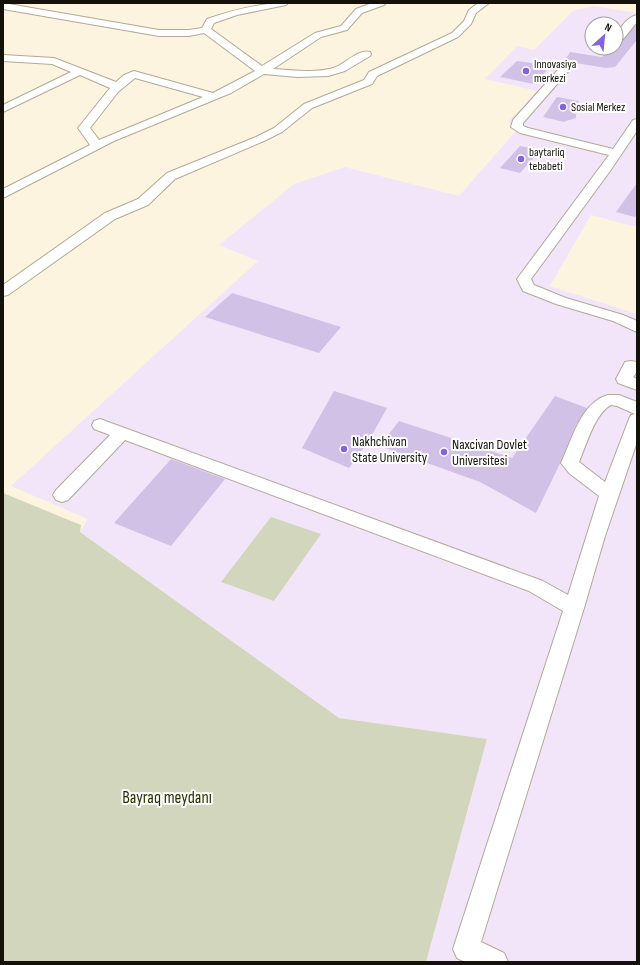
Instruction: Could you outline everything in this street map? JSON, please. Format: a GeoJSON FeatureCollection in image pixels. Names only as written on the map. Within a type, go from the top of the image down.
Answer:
{"type":"FeatureCollection","features":[{"type":"Feature","properties":{"kind":"street"},"geometry":{"type":"LineString","coordinates":[[206,30],[210,22],[233,10],[283,3]]}},
{"type":"Feature","properties":{"kind":"street"},"geometry":{"type":"LineString","coordinates":[[3,194],[141,125],[227,90],[262,72],[318,35],[344,28],[359,12],[381,3]]}},
{"type":"Feature","properties":{"kind":"street"},"geometry":{"type":"LineString","coordinates":[[341,69],[363,73],[455,35],[468,22],[472,12],[484,3]]}},
{"type":"Feature","properties":{"kind":"street"},"geometry":{"type":"LineString","coordinates":[[3,6],[18,6],[159,33],[189,34],[206,30]]}},
{"type":"Feature","properties":{"kind":"street"},"geometry":{"type":"LineString","coordinates":[[624,31],[634,19],[637,18]]}},
{"type":"Feature","properties":{"kind":"street"},"geometry":{"type":"LineString","coordinates":[[206,30],[262,72],[297,74],[328,73],[341,69],[366,54]]}},
{"type":"Feature","properties":{"kind":"street"},"geometry":{"type":"LineString","coordinates":[[3,58],[54,61],[118,87]]}},
{"type":"Feature","properties":{"kind":"street"},"geometry":{"type":"LineString","coordinates":[[3,69],[28,59]]}},
{"type":"Feature","properties":{"kind":"street"},"geometry":{"type":"LineString","coordinates":[[568,65],[517,122],[517,127],[524,131],[616,153]]}},
{"type":"Feature","properties":{"kind":"street"},"geometry":{"type":"LineString","coordinates":[[3,109],[80,71]]}},
{"type":"Feature","properties":{"kind":"street"},"geometry":{"type":"LineString","coordinates":[[3,292],[110,216],[143,202],[171,176],[260,139],[278,130],[308,106],[368,82],[363,73]]}},
{"type":"Feature","properties":{"kind":"street"},"geometry":{"type":"LineString","coordinates":[[97,146],[84,128],[130,75],[134,74],[211,96]]}},
{"type":"Feature","properties":{"kind":"street"},"geometry":{"type":"LineString","coordinates":[[637,122],[524,279],[528,288],[542,294],[618,318],[637,327]]}},
{"type":"Feature","properties":{"kind":"street"},"geometry":{"type":"LineString","coordinates":[[637,367],[631,366],[624,380],[637,385]]}},
{"type":"Feature","properties":{"kind":"street"},"geometry":{"type":"LineString","coordinates":[[609,494],[575,469],[570,463],[594,412],[600,403],[607,400],[617,400],[626,402],[637,409]]}},
{"type":"Feature","properties":{"kind":"street"},"geometry":{"type":"LineString","coordinates":[[495,962],[466,949],[574,608],[587,560],[609,494],[637,419]]}},
{"type":"Feature","properties":{"kind":"street"},"geometry":{"type":"LineString","coordinates":[[100,425],[536,586],[574,608]]}},
{"type":"Feature","properties":{"kind":"street"},"geometry":{"type":"LineString","coordinates":[[62,495],[122,433]]}},
{"type":"Feature","properties":{"kind":"shaded area","name":"Nakhchivan State University"},"geometry":{"type":"Polygon","coordinates":[[[594,6],[637,12],[637,227],[591,215],[550,286],[637,314],[637,962],[426,962],[487,739],[339,718],[80,532],[88,519],[11,486],[258,261],[219,245],[294,184],[345,167],[459,196],[515,132],[509,121],[537,91],[485,79],[517,46],[534,50],[573,11],[594,6]]]}},
{"type":"Feature","properties":{"kind":"green space","name":"Bayraq meydanı"},"geometry":{"type":"Polygon","coordinates":[[[3,493],[81,525],[80,532],[339,718],[487,739],[426,962],[3,962],[3,493]]]}},
{"type":"Feature","properties":{"kind":"green space"},"geometry":{"type":"Polygon","coordinates":[[[271,517],[321,534],[274,601],[221,582],[271,517]]]}},
{"type":"Feature","properties":{"kind":"building"},"geometry":{"type":"Polygon","coordinates":[[[634,19],[637,20],[637,40],[624,56],[624,31],[634,19]]]}},
{"type":"Feature","properties":{"kind":"building"},"geometry":{"type":"Polygon","coordinates":[[[570,52],[584,54],[584,56],[624,56],[615,67],[606,68],[564,61],[570,52]]]}},
{"type":"Feature","properties":{"kind":"building","name":"Innovasiya merkezi"},"geometry":{"type":"Polygon","coordinates":[[[517,61],[539,64],[542,61],[554,63],[534,84],[500,77],[517,61]]]}},
{"type":"Feature","properties":{"kind":"building","name":"Sosial Merkez"},"geometry":{"type":"Polygon","coordinates":[[[557,97],[579,101],[572,113],[576,114],[576,118],[564,122],[543,117],[557,97]]]}},
{"type":"Feature","properties":{"kind":"building","name":"baytarliq tebabeti"},"geometry":{"type":"Polygon","coordinates":[[[520,146],[541,150],[520,173],[500,168],[520,146]]]}},
{"type":"Feature","properties":{"kind":"building"},"geometry":{"type":"Polygon","coordinates":[[[637,183],[637,213],[635,217],[616,212],[637,183]]]}},
{"type":"Feature","properties":{"kind":"building"},"geometry":{"type":"Polygon","coordinates":[[[232,293],[341,327],[319,353],[205,317],[232,293]]]}},
{"type":"Feature","properties":{"kind":"building"},"geometry":{"type":"Polygon","coordinates":[[[334,391],[387,408],[368,442],[349,468],[302,448],[334,391]]]}},
{"type":"Feature","properties":{"kind":"building","name":"Naxcivan Dovlet Universitesi"},"geometry":{"type":"Polygon","coordinates":[[[555,396],[587,408],[536,513],[480,482],[380,446],[399,421],[512,458],[555,396]]]}},
{"type":"Feature","properties":{"kind":"building"},"geometry":{"type":"Polygon","coordinates":[[[171,459],[225,479],[171,546],[114,523],[171,459]]]}},
{"type":"Feature","properties":{"kind":"place","name":"Innovasiya merkezi"},"geometry":{"type":"Point","coordinates":[526,71]}},
{"type":"Feature","properties":{"kind":"place","name":"Sosial Merkez"},"geometry":{"type":"Point","coordinates":[563,107]}},
{"type":"Feature","properties":{"kind":"place","name":"baytarliq tebabeti"},"geometry":{"type":"Point","coordinates":[521,159]}},
{"type":"Feature","properties":{"kind":"place","name":"Nakhchivan State University"},"geometry":{"type":"Point","coordinates":[344,449]}},
{"type":"Feature","properties":{"kind":"place","name":"Naxcivan Dovlet Universitesi"},"geometry":{"type":"Point","coordinates":[444,452]}}]}
